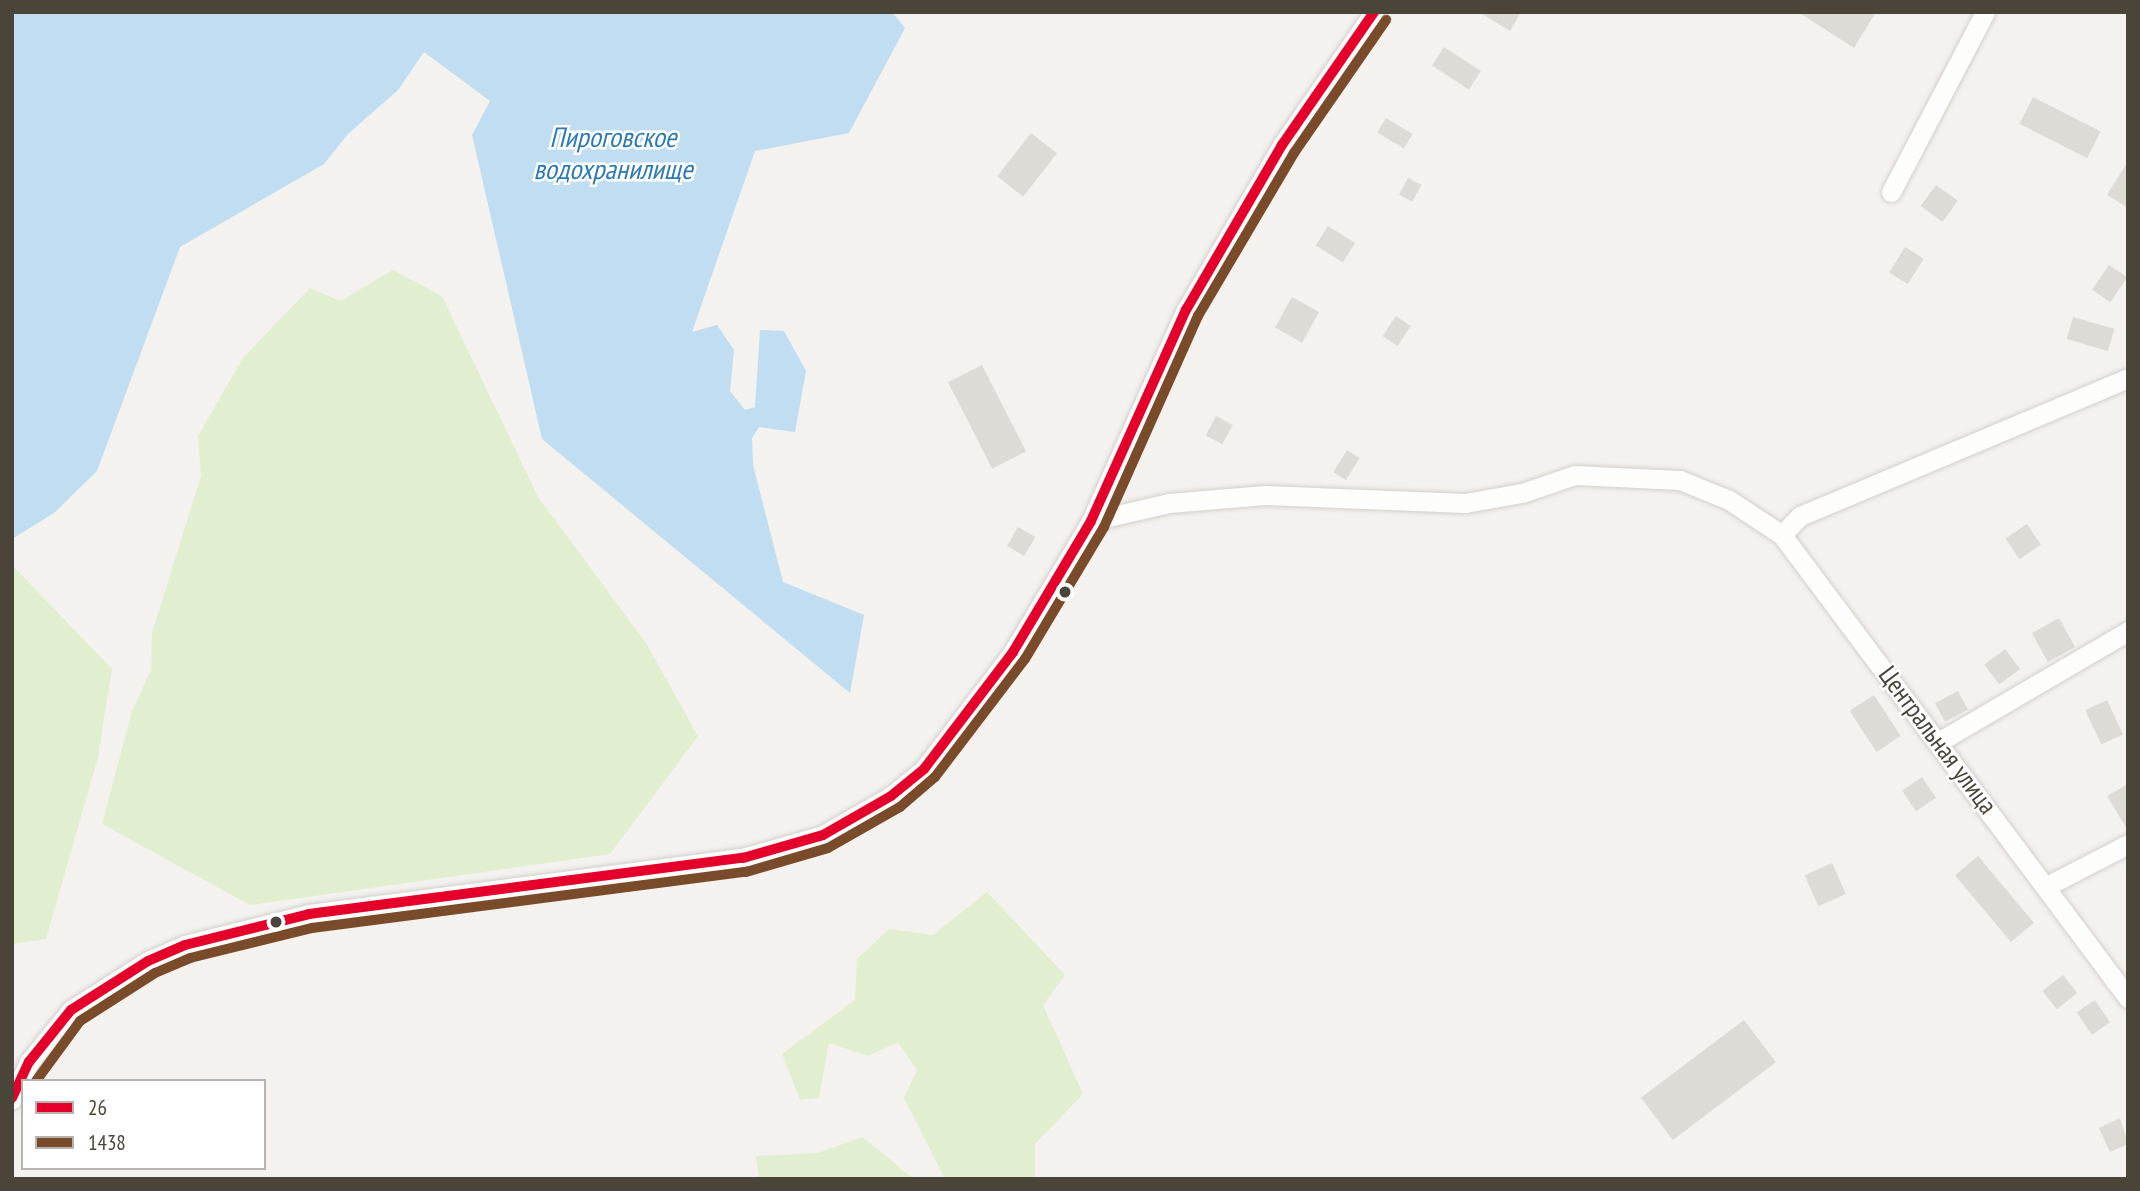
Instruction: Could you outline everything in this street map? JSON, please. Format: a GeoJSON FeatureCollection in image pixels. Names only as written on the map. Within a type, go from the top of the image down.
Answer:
{"type":"FeatureCollection","features":[{"type":"Feature","properties":{"kind":"street"},"geometry":{"type":"LineString","coordinates":[[12,1098],[29,1062],[71,1010],[148,961],[186,945],[309,914],[743,858],[822,835],[857,817],[924,769],[954,734],[1013,652],[1091,521],[1186,310],[1282,145],[1374,12]]}},
{"type":"Feature","properties":{"kind":"street"},"geometry":{"type":"LineString","coordinates":[[1891,192],[1985,12]]}},
{"type":"Feature","properties":{"kind":"street"},"geometry":{"type":"LineString","coordinates":[[1782,535],[1800,516],[2128,378]]}},
{"type":"Feature","properties":{"kind":"street","name":"Центральная улица"},"geometry":{"type":"LineString","coordinates":[[1091,521],[1169,503],[1265,495],[1465,502],[1522,493],[1575,475],[1680,480],[1729,500],[1782,535],[1940,741],[2128,998]]}},
{"type":"Feature","properties":{"kind":"street"},"geometry":{"type":"LineString","coordinates":[[1940,741],[2128,631]]}},
{"type":"Feature","properties":{"kind":"street"},"geometry":{"type":"LineString","coordinates":[[2045,887],[2128,844]]}},
{"type":"Feature","properties":{"kind":"green space"},"geometry":{"type":"Polygon","coordinates":[[[393,270],[442,296],[538,497],[646,643],[698,736],[610,854],[250,905],[102,824],[132,711],[151,670],[152,633],[201,476],[198,436],[243,358],[310,288],[340,301],[393,270]]]}},
{"type":"Feature","properties":{"kind":"green space"},"geometry":{"type":"Polygon","coordinates":[[[12,565],[112,669],[98,757],[46,939],[12,944],[12,565]]]}},
{"type":"Feature","properties":{"kind":"green space"},"geometry":{"type":"Polygon","coordinates":[[[987,892],[1065,975],[1043,1005],[1083,1094],[1035,1144],[1035,1179],[945,1179],[904,1098],[917,1070],[898,1042],[868,1056],[829,1043],[819,1098],[800,1100],[782,1054],[855,1000],[857,959],[889,929],[933,935],[987,892]]]}},
{"type":"Feature","properties":{"kind":"green space"},"geometry":{"type":"Polygon","coordinates":[[[862,1137],[914,1179],[759,1179],[756,1156],[818,1153],[862,1137]]]}},
{"type":"Feature","properties":{"kind":"water","name":"Пироговское водохранилище"},"geometry":{"type":"Polygon","coordinates":[[[12,12],[892,12],[905,28],[849,133],[755,151],[692,332],[717,325],[734,350],[730,391],[745,410],[755,407],[760,330],[784,331],[806,371],[795,432],[759,427],[752,438],[753,465],[783,582],[864,615],[850,693],[542,439],[472,135],[490,101],[424,52],[398,90],[348,134],[324,164],[180,247],[97,471],[54,513],[12,539],[12,12]]]}},
{"type":"Feature","properties":{"kind":"building"},"geometry":{"type":"Polygon","coordinates":[[[1479,12],[1521,12],[1510,31],[1479,12]]]}},
{"type":"Feature","properties":{"kind":"building"},"geometry":{"type":"Polygon","coordinates":[[[1798,12],[1876,12],[1854,48],[1798,12]]]}},
{"type":"Feature","properties":{"kind":"building"},"geometry":{"type":"Polygon","coordinates":[[[1444,47],[1481,71],[1469,89],[1432,65],[1444,47]]]}},
{"type":"Feature","properties":{"kind":"building"},"geometry":{"type":"Polygon","coordinates":[[[2033,97],[2101,132],[2087,158],[2019,124],[2033,97]]]}},
{"type":"Feature","properties":{"kind":"building"},"geometry":{"type":"Polygon","coordinates":[[[1386,118],[1413,134],[1404,149],[1377,133],[1386,118]]]}},
{"type":"Feature","properties":{"kind":"building"},"geometry":{"type":"Polygon","coordinates":[[[1031,133],[1057,153],[1023,197],[997,176],[1031,133]]]}},
{"type":"Feature","properties":{"kind":"building"},"geometry":{"type":"Polygon","coordinates":[[[2128,161],[2128,208],[2107,195],[2128,161]]]}},
{"type":"Feature","properties":{"kind":"building"},"geometry":{"type":"Polygon","coordinates":[[[1408,178],[1421,185],[1412,202],[1399,195],[1408,178]]]}},
{"type":"Feature","properties":{"kind":"building"},"geometry":{"type":"Polygon","coordinates":[[[1936,185],[1958,201],[1943,222],[1921,206],[1936,185]]]}},
{"type":"Feature","properties":{"kind":"building"},"geometry":{"type":"Polygon","coordinates":[[[1328,226],[1355,243],[1343,262],[1316,246],[1328,226]]]}},
{"type":"Feature","properties":{"kind":"building"},"geometry":{"type":"Polygon","coordinates":[[[1905,247],[1924,259],[1908,284],[1889,272],[1905,247]]]}},
{"type":"Feature","properties":{"kind":"building"},"geometry":{"type":"Polygon","coordinates":[[[2109,265],[2127,277],[2110,302],[2092,290],[2109,265]]]}},
{"type":"Feature","properties":{"kind":"building"},"geometry":{"type":"Polygon","coordinates":[[[1292,297],[1319,312],[1302,343],[1275,328],[1292,297]]]}},
{"type":"Feature","properties":{"kind":"building"},"geometry":{"type":"Polygon","coordinates":[[[1396,316],[1411,326],[1398,346],[1383,336],[1396,316]]]}},
{"type":"Feature","properties":{"kind":"building"},"geometry":{"type":"Polygon","coordinates":[[[2073,317],[2114,329],[2108,351],[2067,339],[2073,317]]]}},
{"type":"Feature","properties":{"kind":"building"},"geometry":{"type":"Polygon","coordinates":[[[982,365],[1026,451],[992,469],[948,382],[982,365]]]}},
{"type":"Feature","properties":{"kind":"building"},"geometry":{"type":"Polygon","coordinates":[[[1216,416],[1233,425],[1222,444],[1206,435],[1216,416]]]}},
{"type":"Feature","properties":{"kind":"building"},"geometry":{"type":"Polygon","coordinates":[[[1347,450],[1360,458],[1346,480],[1333,472],[1347,450]]]}},
{"type":"Feature","properties":{"kind":"building"},"geometry":{"type":"Polygon","coordinates":[[[2027,524],[2041,545],[2019,559],[2005,539],[2027,524]]]}},
{"type":"Feature","properties":{"kind":"building"},"geometry":{"type":"Polygon","coordinates":[[[1018,527],[1035,537],[1024,556],[1007,546],[1018,527]]]}},
{"type":"Feature","properties":{"kind":"building"},"geometry":{"type":"Polygon","coordinates":[[[2059,618],[2075,647],[2048,662],[2032,633],[2059,618]]]}},
{"type":"Feature","properties":{"kind":"building"},"geometry":{"type":"Polygon","coordinates":[[[2005,649],[2020,669],[1999,685],[1984,665],[2005,649]]]}},
{"type":"Feature","properties":{"kind":"building"},"geometry":{"type":"Polygon","coordinates":[[[1958,691],[1968,710],[1945,722],[1935,703],[1958,691]]]}},
{"type":"Feature","properties":{"kind":"building"},"geometry":{"type":"Polygon","coordinates":[[[1874,695],[1901,736],[1876,752],[1850,711],[1874,695]]]}},
{"type":"Feature","properties":{"kind":"building"},"geometry":{"type":"Polygon","coordinates":[[[2107,700],[2123,734],[2101,745],[2085,710],[2107,700]]]}},
{"type":"Feature","properties":{"kind":"building"},"geometry":{"type":"Polygon","coordinates":[[[1922,777],[1936,798],[1916,811],[1902,790],[1922,777]]]}},
{"type":"Feature","properties":{"kind":"building"},"geometry":{"type":"Polygon","coordinates":[[[2128,784],[2128,831],[2107,796],[2128,784]]]}},
{"type":"Feature","properties":{"kind":"building"},"geometry":{"type":"Polygon","coordinates":[[[1978,856],[2034,923],[2011,942],[1955,875],[1978,856]]]}},
{"type":"Feature","properties":{"kind":"building"},"geometry":{"type":"Polygon","coordinates":[[[1832,863],[1846,894],[1818,906],[1805,875],[1832,863]]]}},
{"type":"Feature","properties":{"kind":"building"},"geometry":{"type":"Polygon","coordinates":[[[2063,975],[2077,993],[2057,1009],[2043,991],[2063,975]]]}},
{"type":"Feature","properties":{"kind":"building"},"geometry":{"type":"Polygon","coordinates":[[[2095,1000],[2110,1022],[2092,1035],[2077,1012],[2095,1000]]]}},
{"type":"Feature","properties":{"kind":"building"},"geometry":{"type":"Polygon","coordinates":[[[1744,1020],[1776,1062],[1673,1140],[1641,1098],[1744,1020]]]}},
{"type":"Feature","properties":{"kind":"building"},"geometry":{"type":"Polygon","coordinates":[[[2120,1118],[2128,1144],[2110,1152],[2099,1128],[2120,1118]]]}},
{"type":"Feature","properties":{"kind":"transit line","name":"26"},"geometry":{"type":"LineString","coordinates":[[12,1098],[29,1062],[71,1010],[148,961],[185,945],[309,914],[743,858],[823,835],[891,796],[924,769],[1013,652],[1091,521],[1186,310],[1282,145],[1374,12]]}},
{"type":"Feature","properties":{"kind":"transit line","name":"1438"},"geometry":{"type":"LineString","coordinates":[[37,1079],[80,1021],[155,973],[190,958],[312,928],[746,872],[828,848],[900,807],[935,777],[1025,659],[1104,527],[1198,316],[1294,153],[1386,20]]}}]}
